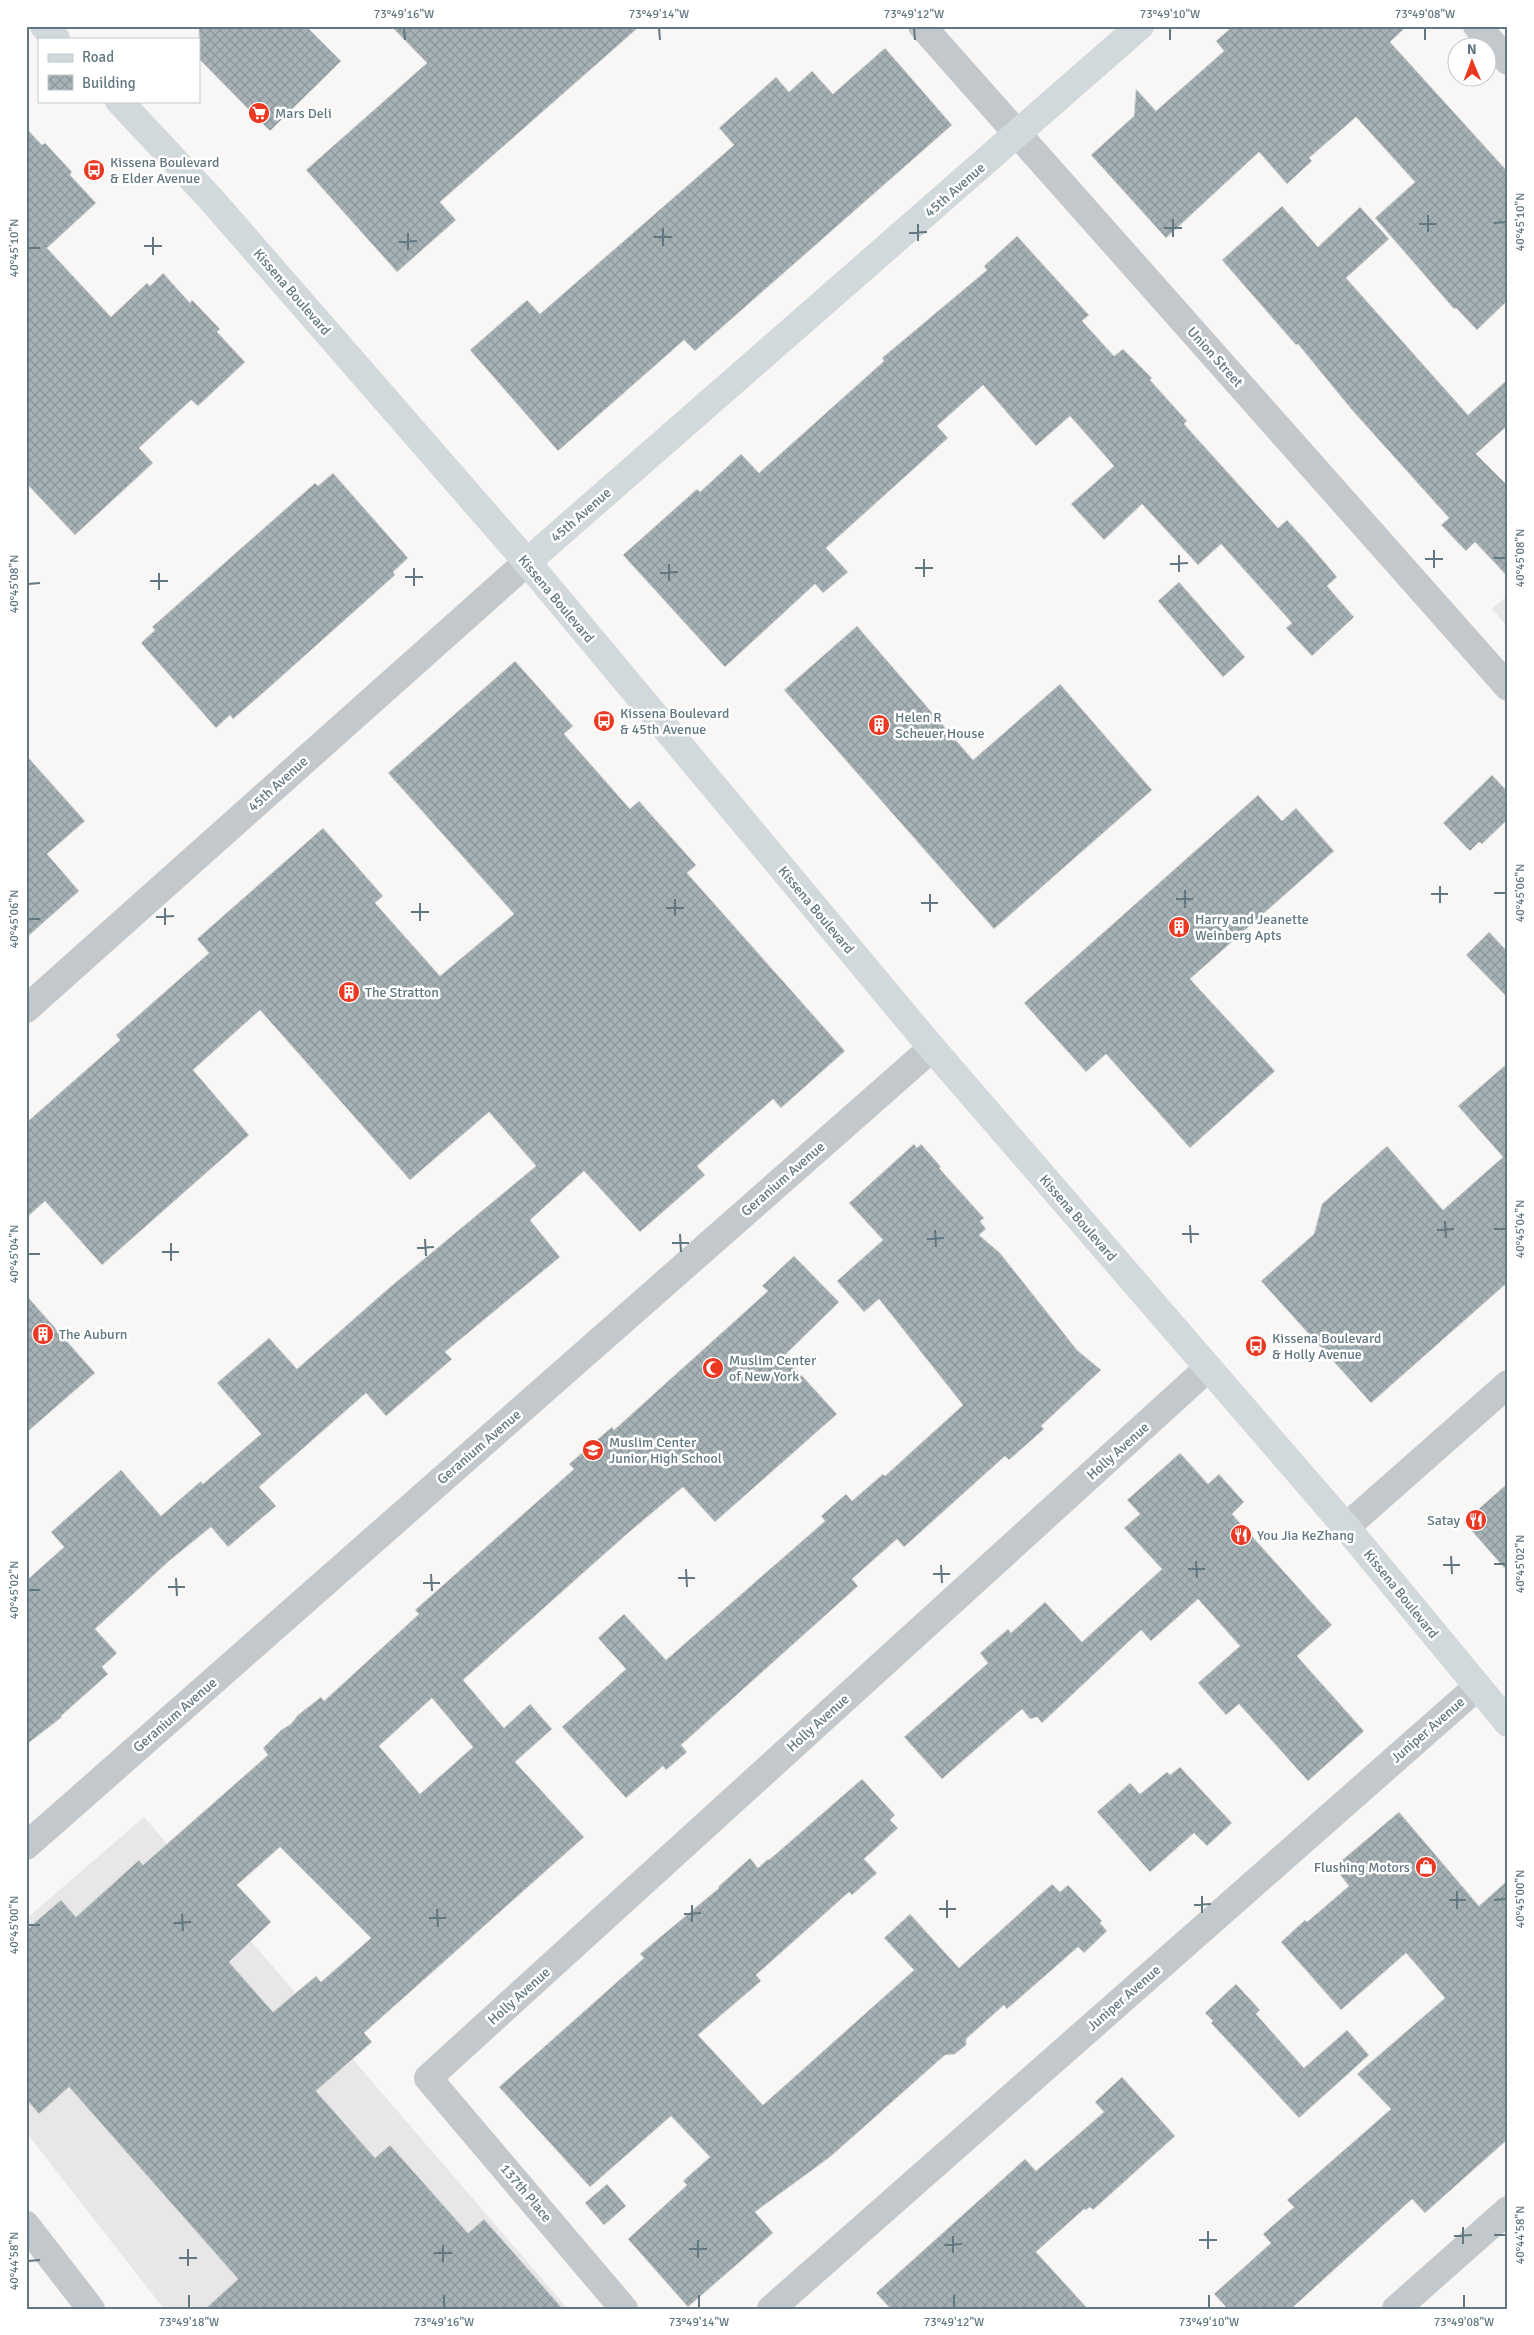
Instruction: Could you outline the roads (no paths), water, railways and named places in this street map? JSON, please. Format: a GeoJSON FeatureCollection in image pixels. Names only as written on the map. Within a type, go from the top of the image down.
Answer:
{"type":"FeatureCollection","features":[{"type":"Feature","properties":{"kind":"main road"},"geometry":{"type":"LineString","coordinates":[[44,26],[55,38]]}},
{"type":"Feature","properties":{"kind":"main road","name":"45th Avenue"},"geometry":{"type":"LineString","coordinates":[[527,562],[1018,135],[1140,26]]}},
{"type":"Feature","properties":{"kind":"main road","name":"Kissena Boulevard"},"geometry":{"type":"LineString","coordinates":[[120,102],[210,198],[527,562],[932,1048],[1346,1527],[1508,1723]]}},
{"type":"Feature","properties":{"kind":"street","name":"Union Street"},"geometry":{"type":"LineString","coordinates":[[922,26],[1508,688]]}},
{"type":"Feature","properties":{"kind":"street"},"geometry":{"type":"LineString","coordinates":[[1477,26],[1508,61]]}},
{"type":"Feature","properties":{"kind":"street","name":"45th Avenue"},"geometry":{"type":"LineString","coordinates":[[26,1009],[527,562]]}},
{"type":"Feature","properties":{"kind":"street","name":"Geranium Avenue"},"geometry":{"type":"LineString","coordinates":[[26,1846],[932,1048]]}},
{"type":"Feature","properties":{"kind":"street","name":"Holly Avenue"},"geometry":{"type":"LineString","coordinates":[[428,2078],[1208,1368]]}},
{"type":"Feature","properties":{"kind":"street"},"geometry":{"type":"LineString","coordinates":[[1346,1527],[1508,1384]]}},
{"type":"Feature","properties":{"kind":"street","name":"Juniper Avenue"},"geometry":{"type":"LineString","coordinates":[[771,2309],[1477,1687]]}},
{"type":"Feature","properties":{"kind":"street","name":"137th Place"},"geometry":{"type":"LineString","coordinates":[[428,2078],[624,2309]]}},
{"type":"Feature","properties":{"kind":"street"},"geometry":{"type":"LineString","coordinates":[[1396,2309],[1508,2210]]}},
{"type":"Feature","properties":{"kind":"street"},"geometry":{"type":"LineString","coordinates":[[26,2225],[91,2309]]}},
{"type":"Feature","properties":{"kind":"place","name":"Mars Deli"},"geometry":{"type":"Point","coordinates":[259,113]}},
{"type":"Feature","properties":{"kind":"place","name":"Kissena Boulevard & Elder Avenue"},"geometry":{"type":"Point","coordinates":[94,170]}},
{"type":"Feature","properties":{"kind":"place","name":"Kissena Boulevard & 45th Avenue"},"geometry":{"type":"Point","coordinates":[604,721]}},
{"type":"Feature","properties":{"kind":"place","name":"Helen R Scheuer House"},"geometry":{"type":"Point","coordinates":[879,725]}},
{"type":"Feature","properties":{"kind":"place","name":"Harry and Jeanette Weinberg Apts"},"geometry":{"type":"Point","coordinates":[1179,927]}},
{"type":"Feature","properties":{"kind":"place","name":"The Stratton"},"geometry":{"type":"Point","coordinates":[349,992]}},
{"type":"Feature","properties":{"kind":"place","name":"The Auburn"},"geometry":{"type":"Point","coordinates":[43,1334]}},
{"type":"Feature","properties":{"kind":"place","name":"Kissena Boulevard & Holly Avenue"},"geometry":{"type":"Point","coordinates":[1256,1346]}},
{"type":"Feature","properties":{"kind":"place","name":"Muslim Center of New York"},"geometry":{"type":"Point","coordinates":[713,1368]}},
{"type":"Feature","properties":{"kind":"place","name":"Muslim Center Junior High School"},"geometry":{"type":"Point","coordinates":[593,1450]}},
{"type":"Feature","properties":{"kind":"place","name":"Satay"},"geometry":{"type":"Point","coordinates":[1476,1520]}},
{"type":"Feature","properties":{"kind":"place","name":"You Jia KeZhang"},"geometry":{"type":"Point","coordinates":[1241,1535]}},
{"type":"Feature","properties":{"kind":"place","name":"Flushing Motors"},"geometry":{"type":"Point","coordinates":[1426,1867]}}]}
